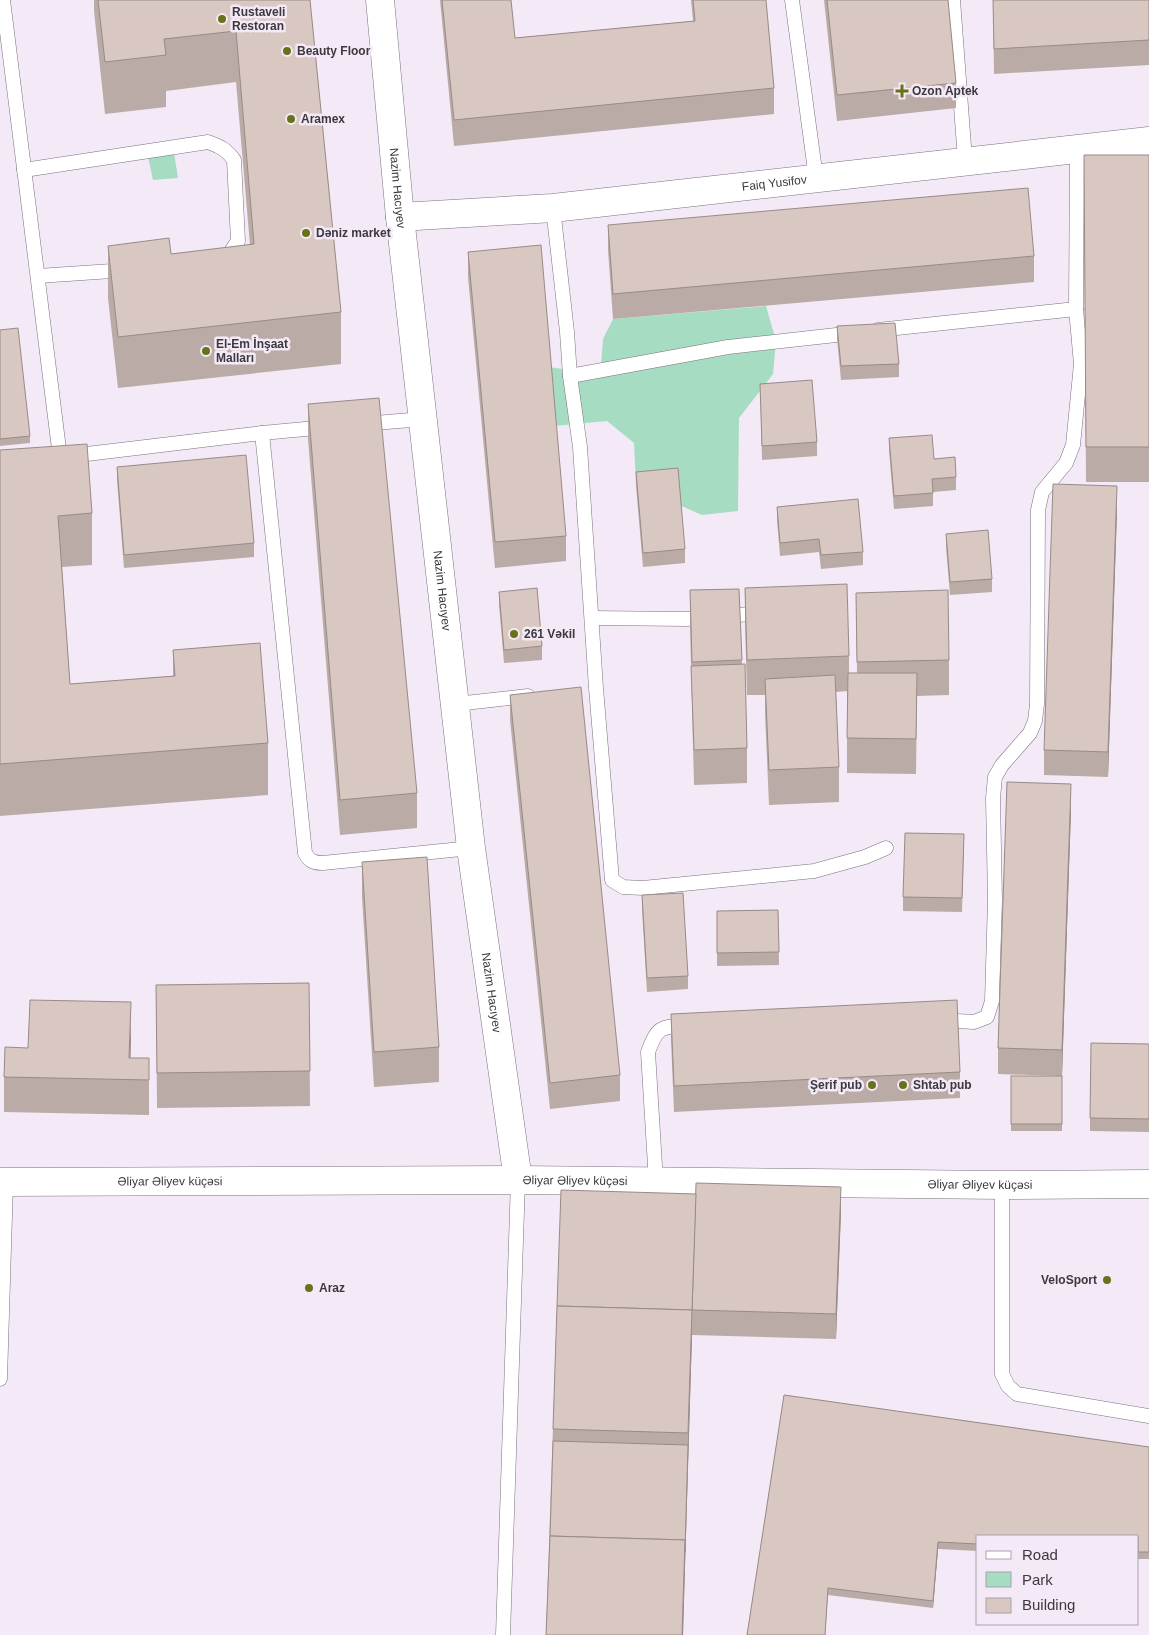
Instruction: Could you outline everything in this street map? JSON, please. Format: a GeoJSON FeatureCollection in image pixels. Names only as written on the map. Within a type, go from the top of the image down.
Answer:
{"type":"FeatureCollection","features":[{"type":"Feature","properties":{"kind":"street","name":"Nazim Hacıyev"},"geometry":{"type":"LineString","coordinates":[[380,0],[400,217],[471,848],[518,1180]]}},
{"type":"Feature","properties":{"kind":"street","name":"Faiq Yusifov"},"geometry":{"type":"LineString","coordinates":[[400,217],[552,208],[965,160],[1149,141]]}},
{"type":"Feature","properties":{"kind":"street","name":"Əliyar Əliyev küçəsi"},"geometry":{"type":"LineString","coordinates":[[3,1182],[518,1180],[1002,1185],[1149,1184]]}},
{"type":"Feature","properties":{"kind":"lane"},"geometry":{"type":"LineString","coordinates":[[3,0],[60,457]]}},
{"type":"Feature","properties":{"kind":"lane"},"geometry":{"type":"LineString","coordinates":[[792,0],[816,178]]}},
{"type":"Feature","properties":{"kind":"lane"},"geometry":{"type":"LineString","coordinates":[[953,0],[965,160]]}},
{"type":"Feature","properties":{"kind":"lane"},"geometry":{"type":"LineString","coordinates":[[24,170],[208,142],[226,150],[234,160],[238,241],[225,260],[205,264]]}},
{"type":"Feature","properties":{"kind":"lane"},"geometry":{"type":"LineString","coordinates":[[926,1019],[974,1022],[987,1017],[992,1001],[995,900],[994,798],[996,777],[1002,765],[1030,733],[1035,721],[1037,704],[1038,510],[1042,492],[1066,463],[1073,444],[1081,364],[1076,309],[1077,149]]}},
{"type":"Feature","properties":{"kind":"lane"},"geometry":{"type":"LineString","coordinates":[[552,208],[567,332],[570,376],[580,448],[592,618],[591,689],[612,880],[624,887],[643,888],[814,870],[865,857],[886,848]]}},
{"type":"Feature","properties":{"kind":"lane"},"geometry":{"type":"LineString","coordinates":[[38,276],[136,269]]}},
{"type":"Feature","properties":{"kind":"lane"},"geometry":{"type":"LineString","coordinates":[[570,376],[728,347],[1076,309]]}},
{"type":"Feature","properties":{"kind":"lane"},"geometry":{"type":"LineString","coordinates":[[43,459],[262,433],[423,419]]}},
{"type":"Feature","properties":{"kind":"lane"},"geometry":{"type":"LineString","coordinates":[[262,433],[292,734],[308,859],[314,863],[322,863],[471,848]]}},
{"type":"Feature","properties":{"kind":"lane"},"geometry":{"type":"LineString","coordinates":[[592,618],[687,619],[781,612]]}},
{"type":"Feature","properties":{"kind":"lane"},"geometry":{"type":"LineString","coordinates":[[456,704],[540,694]]}},
{"type":"Feature","properties":{"kind":"lane"},"geometry":{"type":"LineString","coordinates":[[656,1182],[648,1052],[654,1036],[663,1027],[703,1024]]}},
{"type":"Feature","properties":{"kind":"lane"},"geometry":{"type":"LineString","coordinates":[[503,1635],[518,1180]]}},
{"type":"Feature","properties":{"kind":"lane"},"geometry":{"type":"LineString","coordinates":[[0,1379],[3,1182]]}},
{"type":"Feature","properties":{"kind":"lane"},"geometry":{"type":"LineString","coordinates":[[1002,1185],[1002,1374],[1008,1386],[1017,1394],[1149,1416]]}},
{"type":"Feature","properties":{"kind":"green space"},"geometry":{"type":"Polygon","coordinates":[[[174,153],[178,178],[153,180],[148,157],[174,153]]]}},
{"type":"Feature","properties":{"kind":"green space"},"geometry":{"type":"Polygon","coordinates":[[[766,306],[776,341],[773,374],[739,418],[738,511],[702,515],[636,486],[634,443],[607,421],[554,426],[549,367],[576,371],[580,380],[593,380],[601,366],[603,339],[613,319],[766,306]]]}},
{"type":"Feature","properties":{"kind":"building"},"geometry":{"type":"Polygon","coordinates":[[[98,0],[310,0],[341,312],[118,337],[108,246],[169,238],[171,254],[254,244],[236,31],[164,39],[166,55],[105,62],[98,0]]]}},
{"type":"Feature","properties":{"kind":"building"},"geometry":{"type":"Polygon","coordinates":[[[442,0],[511,0],[515,38],[695,21],[693,0],[766,0],[774,88],[454,120],[442,0]]]}},
{"type":"Feature","properties":{"kind":"building"},"geometry":{"type":"Polygon","coordinates":[[[827,0],[948,0],[956,83],[837,95],[827,0]]]}},
{"type":"Feature","properties":{"kind":"building"},"geometry":{"type":"Polygon","coordinates":[[[993,0],[1149,0],[1149,40],[994,49],[993,0]]]}},
{"type":"Feature","properties":{"kind":"building"},"geometry":{"type":"Polygon","coordinates":[[[1084,155],[1149,155],[1149,447],[1086,447],[1084,155]]]}},
{"type":"Feature","properties":{"kind":"building"},"geometry":{"type":"Polygon","coordinates":[[[1028,188],[1034,256],[613,294],[608,225],[1028,188]]]}},
{"type":"Feature","properties":{"kind":"building"},"geometry":{"type":"Polygon","coordinates":[[[541,245],[566,536],[495,542],[468,252],[541,245]]]}},
{"type":"Feature","properties":{"kind":"building"},"geometry":{"type":"Polygon","coordinates":[[[895,323],[899,364],[841,366],[837,326],[895,323]]]}},
{"type":"Feature","properties":{"kind":"building"},"geometry":{"type":"Polygon","coordinates":[[[18,328],[30,436],[0,439],[0,330],[18,328]]]}},
{"type":"Feature","properties":{"kind":"building"},"geometry":{"type":"Polygon","coordinates":[[[812,380],[817,442],[762,446],[760,384],[812,380]]]}},
{"type":"Feature","properties":{"kind":"building"},"geometry":{"type":"Polygon","coordinates":[[[379,398],[417,793],[340,800],[308,404],[379,398]]]}},
{"type":"Feature","properties":{"kind":"building"},"geometry":{"type":"Polygon","coordinates":[[[932,435],[934,459],[955,457],[956,477],[932,479],[933,493],[894,496],[889,438],[932,435]]]}},
{"type":"Feature","properties":{"kind":"building"},"geometry":{"type":"Polygon","coordinates":[[[87,444],[92,513],[58,516],[70,684],[175,676],[173,650],[260,643],[268,743],[0,764],[0,450],[87,444]]]}},
{"type":"Feature","properties":{"kind":"building"},"geometry":{"type":"Polygon","coordinates":[[[246,455],[254,543],[124,555],[117,467],[246,455]]]}},
{"type":"Feature","properties":{"kind":"building"},"geometry":{"type":"Polygon","coordinates":[[[678,468],[685,549],[643,553],[636,472],[678,468]]]}},
{"type":"Feature","properties":{"kind":"building"},"geometry":{"type":"Polygon","coordinates":[[[1053,484],[1117,486],[1108,752],[1044,750],[1053,484]]]}},
{"type":"Feature","properties":{"kind":"building"},"geometry":{"type":"Polygon","coordinates":[[[858,499],[863,552],[821,555],[819,539],[780,543],[777,507],[858,499]]]}},
{"type":"Feature","properties":{"kind":"building"},"geometry":{"type":"Polygon","coordinates":[[[988,530],[992,579],[950,582],[946,534],[988,530]]]}},
{"type":"Feature","properties":{"kind":"building"},"geometry":{"type":"Polygon","coordinates":[[[847,584],[849,656],[747,660],[745,588],[847,584]]]}},
{"type":"Feature","properties":{"kind":"building"},"geometry":{"type":"Polygon","coordinates":[[[537,588],[542,646],[504,650],[499,592],[537,588]]]}},
{"type":"Feature","properties":{"kind":"building"},"geometry":{"type":"Polygon","coordinates":[[[739,589],[742,660],[692,662],[690,590],[739,589]]]}},
{"type":"Feature","properties":{"kind":"building"},"geometry":{"type":"Polygon","coordinates":[[[948,590],[949,660],[857,662],[856,593],[948,590]]]}},
{"type":"Feature","properties":{"kind":"building"},"geometry":{"type":"Polygon","coordinates":[[[745,664],[747,748],[694,750],[691,666],[745,664]]]}},
{"type":"Feature","properties":{"kind":"building"},"geometry":{"type":"Polygon","coordinates":[[[848,673],[917,673],[916,739],[847,738],[848,673]]]}},
{"type":"Feature","properties":{"kind":"building"},"geometry":{"type":"Polygon","coordinates":[[[835,675],[839,767],[769,770],[765,679],[835,675]]]}},
{"type":"Feature","properties":{"kind":"building"},"geometry":{"type":"Polygon","coordinates":[[[581,687],[620,1075],[550,1083],[510,695],[581,687]]]}},
{"type":"Feature","properties":{"kind":"building"},"geometry":{"type":"Polygon","coordinates":[[[1007,782],[1071,784],[1062,1050],[998,1048],[1007,782]]]}},
{"type":"Feature","properties":{"kind":"building"},"geometry":{"type":"Polygon","coordinates":[[[905,833],[964,834],[962,898],[903,897],[905,833]]]}},
{"type":"Feature","properties":{"kind":"building"},"geometry":{"type":"Polygon","coordinates":[[[427,857],[439,1047],[374,1052],[362,862],[427,857]]]}},
{"type":"Feature","properties":{"kind":"building"},"geometry":{"type":"Polygon","coordinates":[[[683,893],[688,976],[647,978],[642,895],[683,893]]]}},
{"type":"Feature","properties":{"kind":"building"},"geometry":{"type":"Polygon","coordinates":[[[778,910],[779,952],[717,953],[717,911],[778,910]]]}},
{"type":"Feature","properties":{"kind":"building"},"geometry":{"type":"Polygon","coordinates":[[[309,983],[310,1071],[157,1073],[156,985],[309,983]]]}},
{"type":"Feature","properties":{"kind":"building"},"geometry":{"type":"Polygon","coordinates":[[[30,1000],[131,1002],[129,1058],[149,1058],[149,1080],[4,1077],[5,1047],[28,1048],[30,1000]]]}},
{"type":"Feature","properties":{"kind":"building"},"geometry":{"type":"Polygon","coordinates":[[[957,1000],[960,1072],[674,1086],[671,1014],[957,1000]]]}},
{"type":"Feature","properties":{"kind":"building"},"geometry":{"type":"Polygon","coordinates":[[[1091,1043],[1149,1044],[1149,1119],[1090,1118],[1091,1043]]]}},
{"type":"Feature","properties":{"kind":"building"},"geometry":{"type":"Polygon","coordinates":[[[1011,1076],[1062,1076],[1062,1124],[1011,1124],[1011,1076]]]}},
{"type":"Feature","properties":{"kind":"building"},"geometry":{"type":"Polygon","coordinates":[[[696,1183],[841,1187],[836,1314],[692,1310],[696,1183]]]}},
{"type":"Feature","properties":{"kind":"building"},"geometry":{"type":"Polygon","coordinates":[[[561,1190],[696,1194],[692,1310],[557,1306],[561,1190]]]}},
{"type":"Feature","properties":{"kind":"building"},"geometry":{"type":"Polygon","coordinates":[[[557,1306],[692,1310],[688,1433],[553,1429],[557,1306]]]}},
{"type":"Feature","properties":{"kind":"building"},"geometry":{"type":"Polygon","coordinates":[[[784,1395],[1149,1447],[1149,1552],[1139,1552],[1139,1535],[976,1535],[976,1544],[938,1542],[933,1601],[828,1588],[825,1635],[747,1635],[784,1395]]]}},
{"type":"Feature","properties":{"kind":"building"},"geometry":{"type":"Polygon","coordinates":[[[553,1441],[688,1445],[685,1552],[685,1540],[550,1536],[553,1441]]]}},
{"type":"Feature","properties":{"kind":"building"},"geometry":{"type":"Polygon","coordinates":[[[550,1536],[685,1540],[682,1635],[546,1635],[550,1536]]]}},
{"type":"Feature","properties":{"kind":"place","name":"Rustaveli Restoran"},"geometry":{"type":"Point","coordinates":[222,19]}},
{"type":"Feature","properties":{"kind":"place","name":"Beauty Floor"},"geometry":{"type":"Point","coordinates":[287,51]}},
{"type":"Feature","properties":{"kind":"place","name":"Ozon Aptek"},"geometry":{"type":"Point","coordinates":[902,91]}},
{"type":"Feature","properties":{"kind":"place","name":"Aramex"},"geometry":{"type":"Point","coordinates":[291,119]}},
{"type":"Feature","properties":{"kind":"place","name":"Dəniz market"},"geometry":{"type":"Point","coordinates":[306,233]}},
{"type":"Feature","properties":{"kind":"place","name":"El-Em İnşaat Malları"},"geometry":{"type":"Point","coordinates":[206,351]}},
{"type":"Feature","properties":{"kind":"place","name":"261 Vəkil"},"geometry":{"type":"Point","coordinates":[514,634]}},
{"type":"Feature","properties":{"kind":"place","name":"Şerif pub"},"geometry":{"type":"Point","coordinates":[872,1085]}},
{"type":"Feature","properties":{"kind":"place","name":"Shtab pub"},"geometry":{"type":"Point","coordinates":[903,1085]}},
{"type":"Feature","properties":{"kind":"place","name":"VeloSport"},"geometry":{"type":"Point","coordinates":[1107,1280]}},
{"type":"Feature","properties":{"kind":"place","name":"Araz"},"geometry":{"type":"Point","coordinates":[309,1288]}}]}
